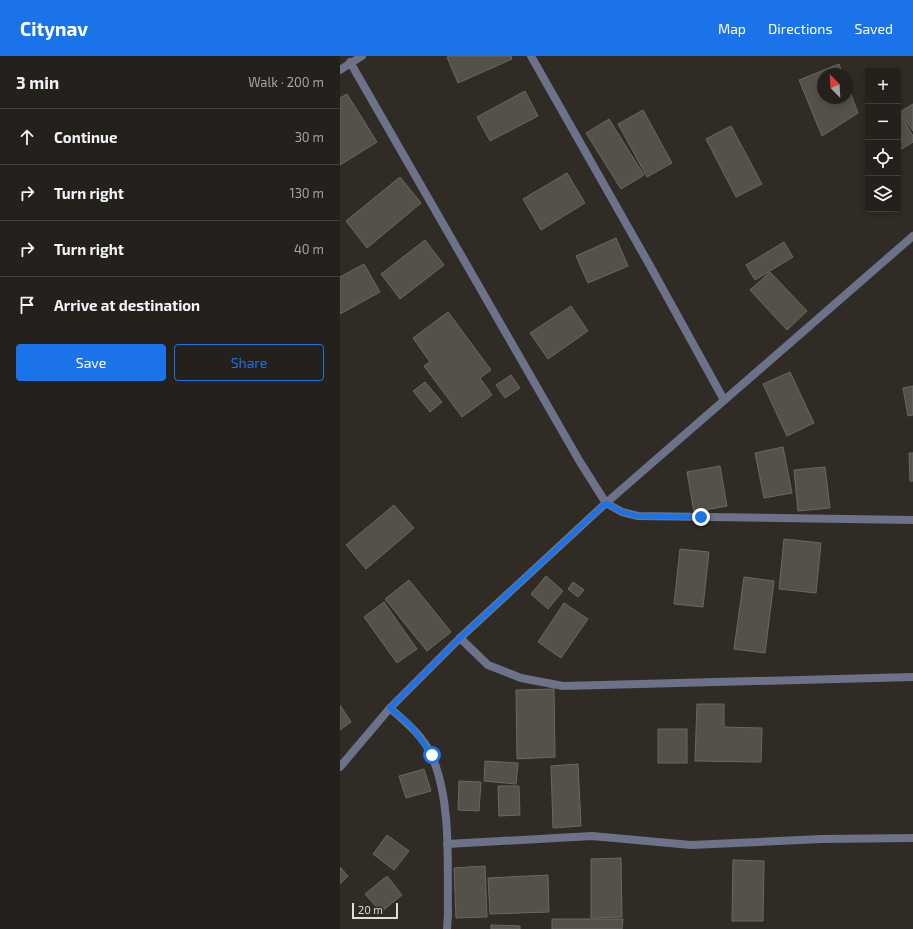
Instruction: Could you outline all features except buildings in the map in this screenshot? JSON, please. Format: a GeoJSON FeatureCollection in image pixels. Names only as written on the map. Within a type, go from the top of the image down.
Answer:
{"type":"FeatureCollection","features":[{"type":"Feature","properties":{"kind":"street"},"geometry":{"type":"LineString","coordinates":[[340,70],[350,62],[362,56]]}},
{"type":"Feature","properties":{"kind":"street"},"geometry":{"type":"LineString","coordinates":[[531,56],[724,400]]}},
{"type":"Feature","properties":{"kind":"street"},"geometry":{"type":"LineString","coordinates":[[350,62],[580,462],[606,503],[622,512],[638,516],[913,520]]}},
{"type":"Feature","properties":{"kind":"street"},"geometry":{"type":"LineString","coordinates":[[340,767],[390,708],[460,638],[606,503],[913,236]]}},
{"type":"Feature","properties":{"kind":"street"},"geometry":{"type":"LineString","coordinates":[[460,638],[488,665],[521,678],[563,686],[913,677]]}},
{"type":"Feature","properties":{"kind":"street"},"geometry":{"type":"LineString","coordinates":[[390,708],[412,727],[432,755],[439,776],[446,816],[447,929]]}},
{"type":"Feature","properties":{"kind":"street"},"geometry":{"type":"LineString","coordinates":[[447,844],[592,836],[691,845],[822,839],[913,838]]}},
{"type":"Feature","properties":{"kind":"route"},"geometry":{"type":"LineString","coordinates":[[432,755],[412,727],[390,708],[460,638],[606,503],[622,512],[638,516],[701,517]]}}]}
